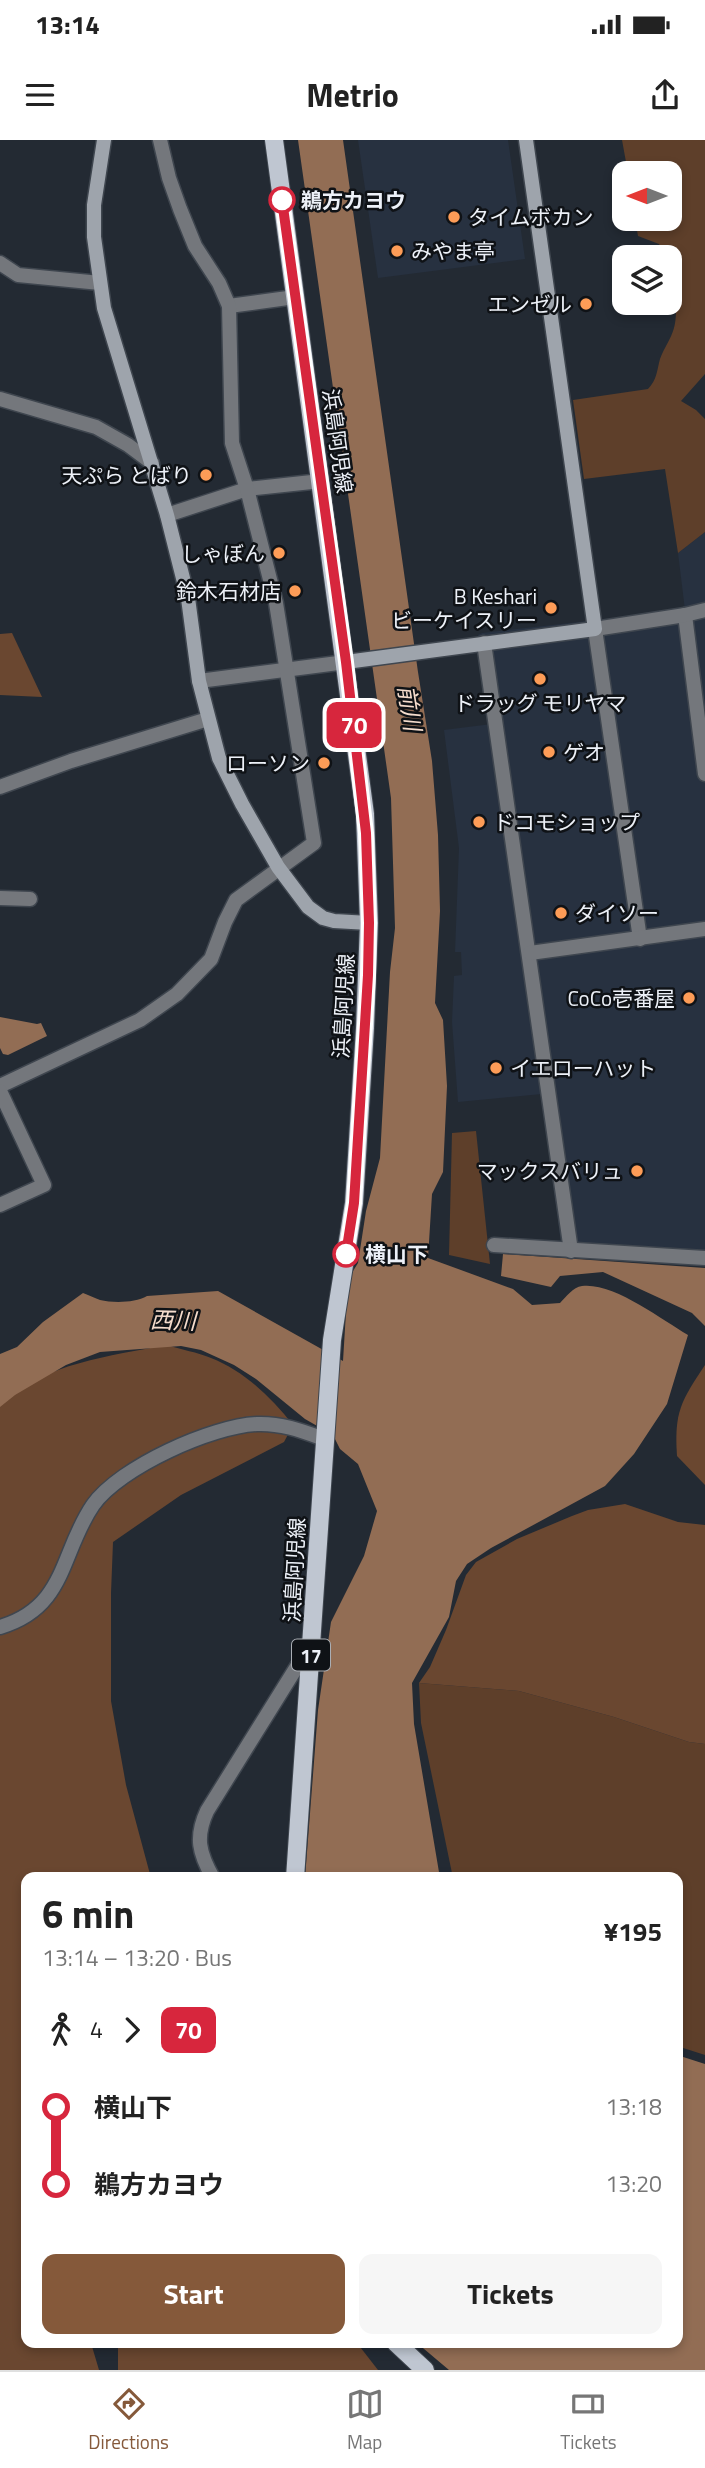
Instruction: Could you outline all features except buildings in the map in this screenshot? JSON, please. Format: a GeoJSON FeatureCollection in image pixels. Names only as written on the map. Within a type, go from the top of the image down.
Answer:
{"type":"FeatureCollection","features":[{"type":"Feature","properties":{"kind":"main road","name":"浜島阿児線"},"geometry":{"type":"LineString","coordinates":[[274,140],[321,481],[353,661],[365,814],[369,923],[354,1203],[332,1340],[295,1872]]}},
{"type":"Feature","properties":{"kind":"main road"},"geometry":{"type":"LineString","coordinates":[[401,2348],[425,2370]]}},
{"type":"Feature","properties":{"kind":"street"},"geometry":{"type":"LineString","coordinates":[[104,140],[94,205],[94,237],[100,283],[114,345],[152,463],[188,598],[199,681],[219,758],[278,867],[308,907],[323,918],[334,921],[369,923]]}},
{"type":"Feature","properties":{"kind":"street"},"geometry":{"type":"LineString","coordinates":[[0,1205],[44,1185],[0,1088],[128,1027],[177,993],[211,959],[236,900],[314,843],[276,603],[247,489],[232,443],[229,306],[219,283],[195,246],[169,178],[160,140]]}},
{"type":"Feature","properties":{"kind":"street"},"geometry":{"type":"LineString","coordinates":[[526,140],[640,939]]}},
{"type":"Feature","properties":{"kind":"street"},"geometry":{"type":"LineString","coordinates":[[0,263],[18,275],[100,283]]}},
{"type":"Feature","properties":{"kind":"street"},"geometry":{"type":"LineString","coordinates":[[229,306],[295,297]]}},
{"type":"Feature","properties":{"kind":"street"},"geometry":{"type":"LineString","coordinates":[[0,399],[96,427],[128,445],[152,463]]}},
{"type":"Feature","properties":{"kind":"street"},"geometry":{"type":"LineString","coordinates":[[167,515],[247,489],[321,481]]}},
{"type":"Feature","properties":{"kind":"street"},"geometry":{"type":"LineString","coordinates":[[199,681],[595,629],[705,610]]}},
{"type":"Feature","properties":{"kind":"street"},"geometry":{"type":"LineString","coordinates":[[685,615],[705,774]]}},
{"type":"Feature","properties":{"kind":"street"},"geometry":{"type":"LineString","coordinates":[[484,643],[530,953],[570,1251]]}},
{"type":"Feature","properties":{"kind":"street"},"geometry":{"type":"LineString","coordinates":[[0,787],[71,761],[208,719]]}},
{"type":"Feature","properties":{"kind":"street"},"geometry":{"type":"LineString","coordinates":[[0,898],[30,900]]}},
{"type":"Feature","properties":{"kind":"street"},"geometry":{"type":"LineString","coordinates":[[530,953],[705,929]]}},
{"type":"Feature","properties":{"kind":"street"},"geometry":{"type":"LineString","coordinates":[[494,1245],[705,1258]]}},
{"type":"Feature","properties":{"kind":"street"},"geometry":{"type":"LineString","coordinates":[[0,1627],[27,1616],[50,1595],[94,1504],[112,1484],[131,1470],[177,1448],[236,1427],[256,1424],[285,1426],[324,1436]]}},
{"type":"Feature","properties":{"kind":"street"},"geometry":{"type":"LineString","coordinates":[[210,1872],[199,1847],[201,1825],[207,1811],[312,1643]]}},
{"type":"Feature","properties":{"kind":"shaded area"},"geometry":{"type":"Polygon","coordinates":[[[358,140],[508,140],[525,259],[378,278],[358,140]]]}},
{"type":"Feature","properties":{"kind":"shaded area"},"geometry":{"type":"Polygon","coordinates":[[[622,140],[705,140],[705,374],[681,401],[705,419],[705,532],[678,553],[665,469],[584,479],[573,400],[648,389],[671,336],[676,315],[682,315],[682,245],[659,245],[638,236],[637,231],[682,231],[682,161],[626,161],[622,140]]]}},
{"type":"Feature","properties":{"kind":"shaded area"},"geometry":{"type":"Polygon","coordinates":[[[705,532],[705,1253],[561,1244],[542,1094],[458,1102],[452,1022],[454,976],[462,975],[461,952],[455,952],[459,848],[444,730],[492,724],[478,635],[685,610],[678,553],[705,532]]]}},
{"type":"Feature","properties":{"kind":"shaded area"},"geometry":{"type":"Polygon","coordinates":[[[12,633],[42,697],[0,695],[0,634],[12,633]]]}},
{"type":"Feature","properties":{"kind":"shaded area"},"geometry":{"type":"Polygon","coordinates":[[[476,1131],[490,1264],[449,1255],[452,1133],[476,1131]]]}},
{"type":"Feature","properties":{"kind":"shaded area"},"geometry":{"type":"Polygon","coordinates":[[[167,1345],[206,1356],[246,1378],[276,1405],[293,1425],[284,1442],[181,1495],[113,1542],[111,1701],[126,1785],[149,1872],[21,1872],[21,2348],[92,2348],[99,2370],[0,2370],[0,1403],[18,1389],[58,1370],[167,1345]]]}},
{"type":"Feature","properties":{"kind":"shaded area"},"geometry":{"type":"Polygon","coordinates":[[[705,1365],[705,1485],[677,1456],[676,1441],[681,1408],[705,1365]]]}},
{"type":"Feature","properties":{"kind":"shaded area"},"geometry":{"type":"Polygon","coordinates":[[[625,1504],[678,1522],[705,1525],[705,1744],[689,1742],[614,1717],[519,1691],[419,1683],[430,1667],[466,1575],[476,1562],[517,1539],[572,1516],[588,1510],[625,1504]]]}},
{"type":"Feature","properties":{"kind":"shaded area"},"geometry":{"type":"Polygon","coordinates":[[[419,1683],[519,1691],[614,1717],[689,1742],[705,1744],[705,2055],[683,2048],[683,1872],[452,1872],[421,1723],[419,1683]]]}},
{"type":"Feature","properties":{"kind":"shaded area"},"geometry":{"type":"Polygon","coordinates":[[[118,2348],[361,2348],[378,2370],[118,2370],[118,2348]]]}},
{"type":"Feature","properties":{"kind":"water"},"geometry":{"type":"Polygon","coordinates":[[[298,140],[343,140],[432,761],[440,911],[435,1003],[443,1020],[447,1086],[443,1172],[432,1194],[428,1258],[513,1289],[532,1305],[560,1303],[573,1290],[582,1286],[608,1290],[636,1303],[688,1335],[667,1404],[634,1454],[605,1486],[491,1548],[467,1564],[456,1581],[449,1617],[412,1683],[414,1724],[439,1872],[305,1872],[318,1710],[331,1622],[364,1556],[377,1511],[358,1464],[340,1449],[333,1435],[305,1419],[256,1379],[234,1365],[201,1350],[181,1346],[100,1352],[66,1365],[0,1407],[0,1354],[17,1347],[43,1322],[83,1293],[100,1300],[117,1302],[147,1296],[218,1291],[343,1361],[348,1279],[358,1263],[366,1211],[380,1158],[390,972],[395,928],[391,798],[298,140]]]}},
{"type":"Feature","properties":{"kind":"water"},"geometry":{"type":"Polygon","coordinates":[[[0,1017],[41,1023],[47,1036],[8,1055],[3,1054],[0,1048],[0,1017]]]}},
{"type":"Feature","properties":{"kind":"water"},"geometry":{"type":"Polygon","coordinates":[[[503,1254],[705,1268],[705,1326],[692,1313],[603,1272],[560,1276],[551,1287],[501,1276],[503,1254]]]}},
{"type":"Feature","properties":{"kind":"water"},"geometry":{"type":"Polygon","coordinates":[[[683,2057],[705,2064],[705,2370],[449,2370],[423,2348],[683,2348],[683,2057]]]}},
{"type":"Feature","properties":{"kind":"bus line","name":"70"},"geometry":{"type":"LineString","coordinates":[[282,200],[365,814],[368,975],[354,1203],[346,1254]]}},
{"type":"Feature","properties":{"kind":"place","name":"鵜方カヨウ"},"geometry":{"type":"Point","coordinates":[282,200]}},
{"type":"Feature","properties":{"kind":"place","name":"タイムボカン"},"geometry":{"type":"Point","coordinates":[454,217]}},
{"type":"Feature","properties":{"kind":"place","name":"みやま亭"},"geometry":{"type":"Point","coordinates":[397,251]}},
{"type":"Feature","properties":{"kind":"place","name":"エンゼル"},"geometry":{"type":"Point","coordinates":[586,304]}},
{"type":"Feature","properties":{"kind":"place","name":"天ぷら とばり"},"geometry":{"type":"Point","coordinates":[206,475]}},
{"type":"Feature","properties":{"kind":"place","name":"しゃぼん"},"geometry":{"type":"Point","coordinates":[279,553]}},
{"type":"Feature","properties":{"kind":"place","name":"鈴木石材店"},"geometry":{"type":"Point","coordinates":[295,591]}},
{"type":"Feature","properties":{"kind":"place","name":"B Keshari ビーケイスリー"},"geometry":{"type":"Point","coordinates":[551,608]}},
{"type":"Feature","properties":{"kind":"place","name":"ドラッグ モリヤマ"},"geometry":{"type":"Point","coordinates":[540,679]}},
{"type":"Feature","properties":{"kind":"place","name":"ゲオ"},"geometry":{"type":"Point","coordinates":[549,752]}},
{"type":"Feature","properties":{"kind":"place","name":"ローソン"},"geometry":{"type":"Point","coordinates":[324,763]}},
{"type":"Feature","properties":{"kind":"place","name":"ドコモショップ"},"geometry":{"type":"Point","coordinates":[479,822]}},
{"type":"Feature","properties":{"kind":"place","name":"ダイソー"},"geometry":{"type":"Point","coordinates":[561,913]}},
{"type":"Feature","properties":{"kind":"place","name":"CoCo壱番屋"},"geometry":{"type":"Point","coordinates":[689,998]}},
{"type":"Feature","properties":{"kind":"place","name":"イエローハット"},"geometry":{"type":"Point","coordinates":[496,1068]}},
{"type":"Feature","properties":{"kind":"place","name":"マックスバリュ"},"geometry":{"type":"Point","coordinates":[637,1171]}},
{"type":"Feature","properties":{"kind":"place","name":"横山下"},"geometry":{"type":"Point","coordinates":[346,1254]}},
{"type":"Feature","properties":{"kind":"water label","name":"前川"},"geometry":{"type":"Point","coordinates":[410,708]}},
{"type":"Feature","properties":{"kind":"water label","name":"西川"},"geometry":{"type":"Point","coordinates":[173,1320]}}]}
